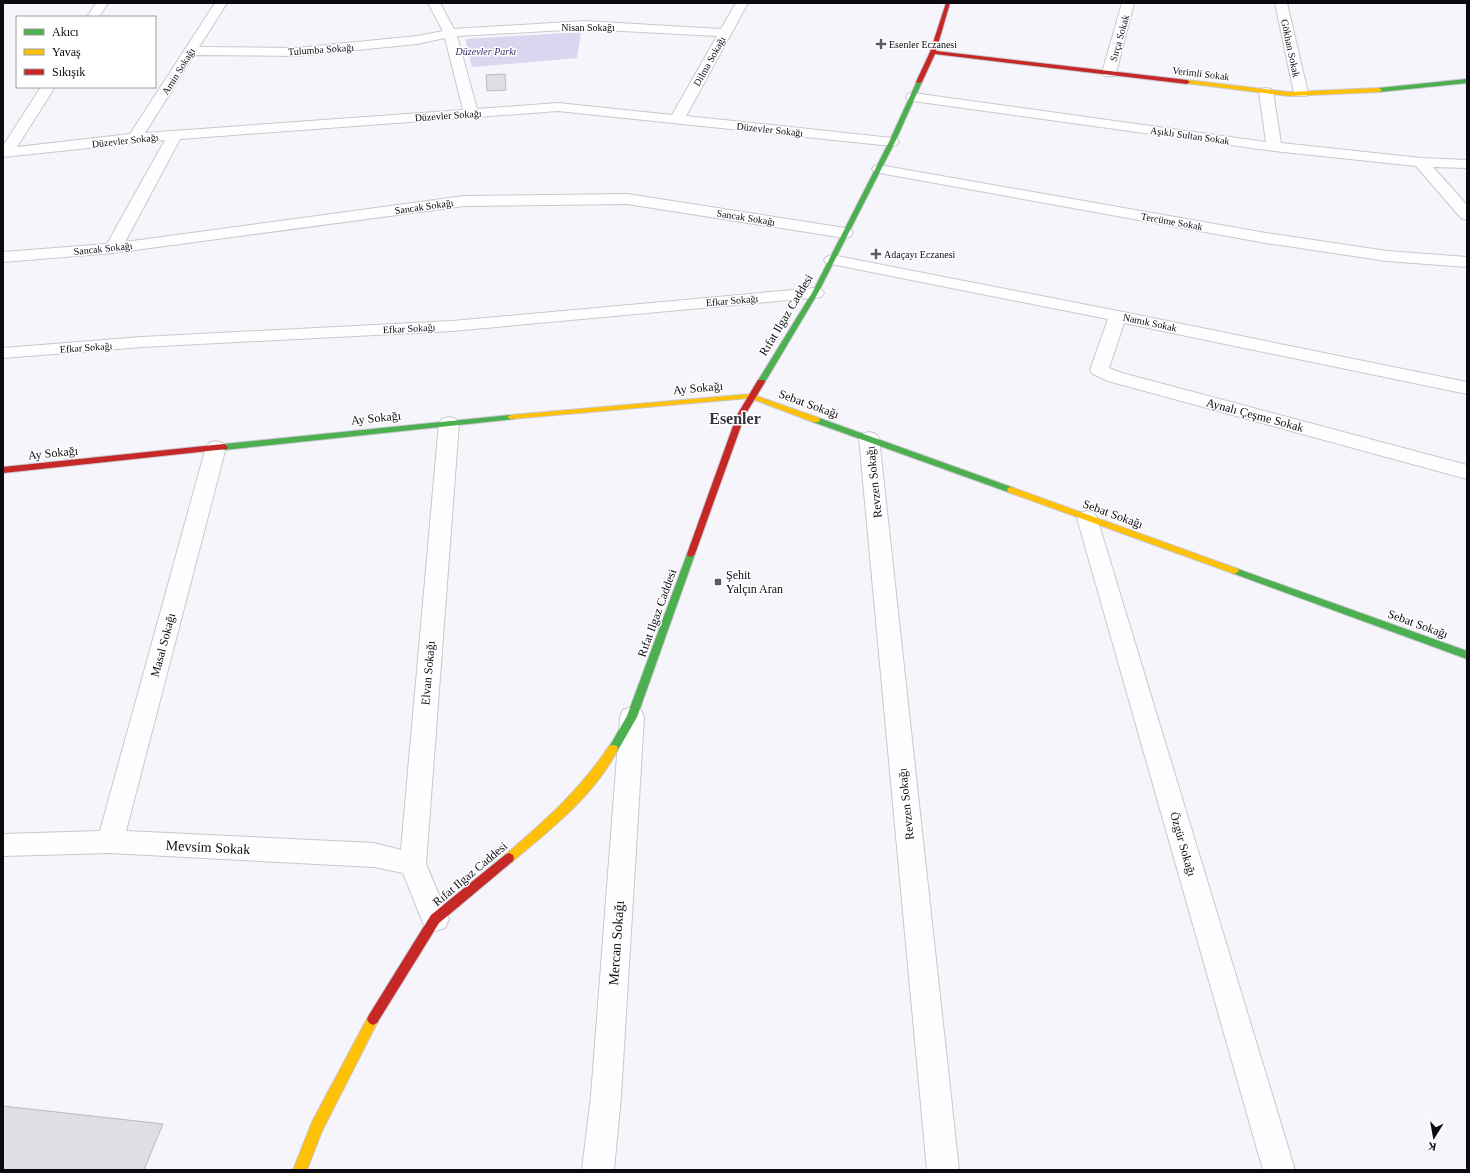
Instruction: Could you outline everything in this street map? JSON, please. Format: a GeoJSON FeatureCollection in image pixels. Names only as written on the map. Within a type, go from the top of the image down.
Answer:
{"type":"FeatureCollection","features":[{"type":"Feature","properties":{"kind":"street"},"geometry":{"type":"LineString","coordinates":[[94,16],[102,3]]}},
{"type":"Feature","properties":{"kind":"street","name":"Amin Sokağı"},"geometry":{"type":"LineString","coordinates":[[135,138],[221,3]]}},
{"type":"Feature","properties":{"kind":"street"},"geometry":{"type":"LineString","coordinates":[[434,3],[450,33],[471,113]]}},
{"type":"Feature","properties":{"kind":"street","name":"Dilma Sokağı"},"geometry":{"type":"LineString","coordinates":[[677,119],[742,3]]}},
{"type":"Feature","properties":{"kind":"street","name":"Rıfat Ilgaz Caddesi"},"geometry":{"type":"LineString","coordinates":[[300,1170],[317,1127],[373,1018],[435,919],[560,814],[602,768],[632,717],[741,415],[751,396],[815,293],[879,169],[933,52],[948,3]]}},
{"type":"Feature","properties":{"kind":"street","name":"Sırça Sokak"},"geometry":{"type":"LineString","coordinates":[[1109,73],[1128,3]]}},
{"type":"Feature","properties":{"kind":"street","name":"Gökhan Sokak"},"geometry":{"type":"LineString","coordinates":[[1281,3],[1301,94]]}},
{"type":"Feature","properties":{"kind":"street","name":"Nisan Sokağı"},"geometry":{"type":"LineString","coordinates":[[450,33],[584,25],[725,33]]}},
{"type":"Feature","properties":{"kind":"street","name":"Tulumba Sokağı"},"geometry":{"type":"LineString","coordinates":[[190,51],[296,52],[417,40],[450,33]]}},
{"type":"Feature","properties":{"kind":"street","name":"Verimli Sokak"},"geometry":{"type":"LineString","coordinates":[[933,52],[1266,92],[1301,94],[1390,90],[1467,81]]}},
{"type":"Feature","properties":{"kind":"street"},"geometry":{"type":"LineString","coordinates":[[4,153],[47,88]]}},
{"type":"Feature","properties":{"kind":"street"},"geometry":{"type":"LineString","coordinates":[[1266,92],[1274,147]]}},
{"type":"Feature","properties":{"kind":"street","name":"Aşıklı Sultan Sokak"},"geometry":{"type":"LineString","coordinates":[[913,97],[1274,147],[1421,162],[1467,164]]}},
{"type":"Feature","properties":{"kind":"street","name":"Düzevler Sokağı"},"geometry":{"type":"LineString","coordinates":[[4,153],[135,138],[558,107],[892,142]]}},
{"type":"Feature","properties":{"kind":"street"},"geometry":{"type":"LineString","coordinates":[[113,248],[175,135]]}},
{"type":"Feature","properties":{"kind":"street"},"geometry":{"type":"LineString","coordinates":[[1421,162],[1467,215]]}},
{"type":"Feature","properties":{"kind":"street","name":"Tercüme Sokak"},"geometry":{"type":"LineString","coordinates":[[879,169],[1266,238],[1387,256],[1467,262]]}},
{"type":"Feature","properties":{"kind":"street","name":"Sancak Sokağı"},"geometry":{"type":"LineString","coordinates":[[3,258],[113,248],[464,201],[627,199],[845,233]]}},
{"type":"Feature","properties":{"kind":"street","name":"Namık Sokak"},"geometry":{"type":"LineString","coordinates":[[832,260],[1118,316],[1467,388]]}},
{"type":"Feature","properties":{"kind":"street","name":"Efkar Sokağı"},"geometry":{"type":"LineString","coordinates":[[3,353],[142,342],[452,326],[815,293]]}},
{"type":"Feature","properties":{"kind":"street","name":"Aynalı Çeşme Sokak"},"geometry":{"type":"LineString","coordinates":[[1118,316],[1099,370],[1115,377],[1467,472]]}},
{"type":"Feature","properties":{"kind":"street","name":"Ay Sokağı"},"geometry":{"type":"LineString","coordinates":[[3,470],[449,423],[751,396]]}},
{"type":"Feature","properties":{"kind":"street","name":"Sebat Sokağı"},"geometry":{"type":"LineString","coordinates":[[751,396],[1467,655]]}},
{"type":"Feature","properties":{"kind":"street","name":"Elvan Sokağı"},"geometry":{"type":"LineString","coordinates":[[435,919],[412,864],[449,423]]}},
{"type":"Feature","properties":{"kind":"street","name":"Revzen Sokağı"},"geometry":{"type":"LineString","coordinates":[[869,438],[943,1170]]}},
{"type":"Feature","properties":{"kind":"street","name":"Masal Sokağı"},"geometry":{"type":"LineString","coordinates":[[110,842],[216,447]]}},
{"type":"Feature","properties":{"kind":"street","name":"Özgür Sokağı"},"geometry":{"type":"LineString","coordinates":[[1087,518],[1280,1170]]}},
{"type":"Feature","properties":{"kind":"street","name":"Mercan Sokağı"},"geometry":{"type":"LineString","coordinates":[[598,1170],[606,1096],[632,717]]}},
{"type":"Feature","properties":{"kind":"street","name":"Mevsim Sokak"},"geometry":{"type":"LineString","coordinates":[[3,845],[110,842],[374,856],[412,864]]}},
{"type":"Feature","properties":{"kind":"green space","name":"Düzevler Parkı"},"geometry":{"type":"Polygon","coordinates":[[[581,32],[577,58],[472,67],[465,39],[581,32]]]}},
{"type":"Feature","properties":{"kind":"building"},"geometry":{"type":"Polygon","coordinates":[[[505,74],[506,90],[487,91],[486,75],[505,74]]]}},
{"type":"Feature","properties":{"kind":"building"},"geometry":{"type":"Polygon","coordinates":[[[3,1106],[163,1124],[144,1170],[3,1170],[3,1106]]]}},
{"type":"Feature","properties":{"kind":"traffic: fast"},"geometry":{"type":"LineString","coordinates":[[1379,90],[1467,81]]}},
{"type":"Feature","properties":{"kind":"traffic: fast"},"geometry":{"type":"LineString","coordinates":[[761,382],[815,293],[892,142],[919,82]]}},
{"type":"Feature","properties":{"kind":"traffic: fast"},"geometry":{"type":"LineString","coordinates":[[224,447],[511,417]]}},
{"type":"Feature","properties":{"kind":"traffic: fast"},"geometry":{"type":"LineString","coordinates":[[816,420],[1011,490]]}},
{"type":"Feature","properties":{"kind":"traffic: fast"},"geometry":{"type":"LineString","coordinates":[[613,749],[632,717],[691,554]]}},
{"type":"Feature","properties":{"kind":"traffic: fast"},"geometry":{"type":"LineString","coordinates":[[1235,571],[1467,655]]}},
{"type":"Feature","properties":{"kind":"traffic: slow"},"geometry":{"type":"LineString","coordinates":[[1187,82],[1289,94],[1379,90]]}},
{"type":"Feature","properties":{"kind":"traffic: slow"},"geometry":{"type":"LineString","coordinates":[[511,417],[751,396],[816,420]]}},
{"type":"Feature","properties":{"kind":"traffic: slow"},"geometry":{"type":"LineString","coordinates":[[1011,490],[1235,571]]}},
{"type":"Feature","properties":{"kind":"traffic: slow"},"geometry":{"type":"LineString","coordinates":[[509,858],[566,808],[603,765],[613,749]]}},
{"type":"Feature","properties":{"kind":"traffic: slow"},"geometry":{"type":"LineString","coordinates":[[300,1170],[317,1127],[373,1019]]}},
{"type":"Feature","properties":{"kind":"traffic: jam"},"geometry":{"type":"LineString","coordinates":[[919,82],[933,52],[948,3]]}},
{"type":"Feature","properties":{"kind":"traffic: jam"},"geometry":{"type":"LineString","coordinates":[[933,52],[1187,82]]}},
{"type":"Feature","properties":{"kind":"traffic: jam"},"geometry":{"type":"LineString","coordinates":[[691,554],[741,415],[761,382]]}},
{"type":"Feature","properties":{"kind":"traffic: jam"},"geometry":{"type":"LineString","coordinates":[[3,470],[224,447]]}},
{"type":"Feature","properties":{"kind":"traffic: jam"},"geometry":{"type":"LineString","coordinates":[[373,1019],[435,919],[509,858]]}},
{"type":"Feature","properties":{"kind":"place","name":"Esenler Eczanesi"},"geometry":{"type":"Point","coordinates":[881,44]}},
{"type":"Feature","properties":{"kind":"place","name":"Adaçayı Eczanesi"},"geometry":{"type":"Point","coordinates":[876,254]}},
{"type":"Feature","properties":{"kind":"place","name":"Şehit Yalçın Aran"},"geometry":{"type":"Point","coordinates":[718,582]}},
{"type":"Feature","properties":{"kind":"district","name":"Esenler"},"geometry":{"type":"Point","coordinates":[735,418]}}]}
